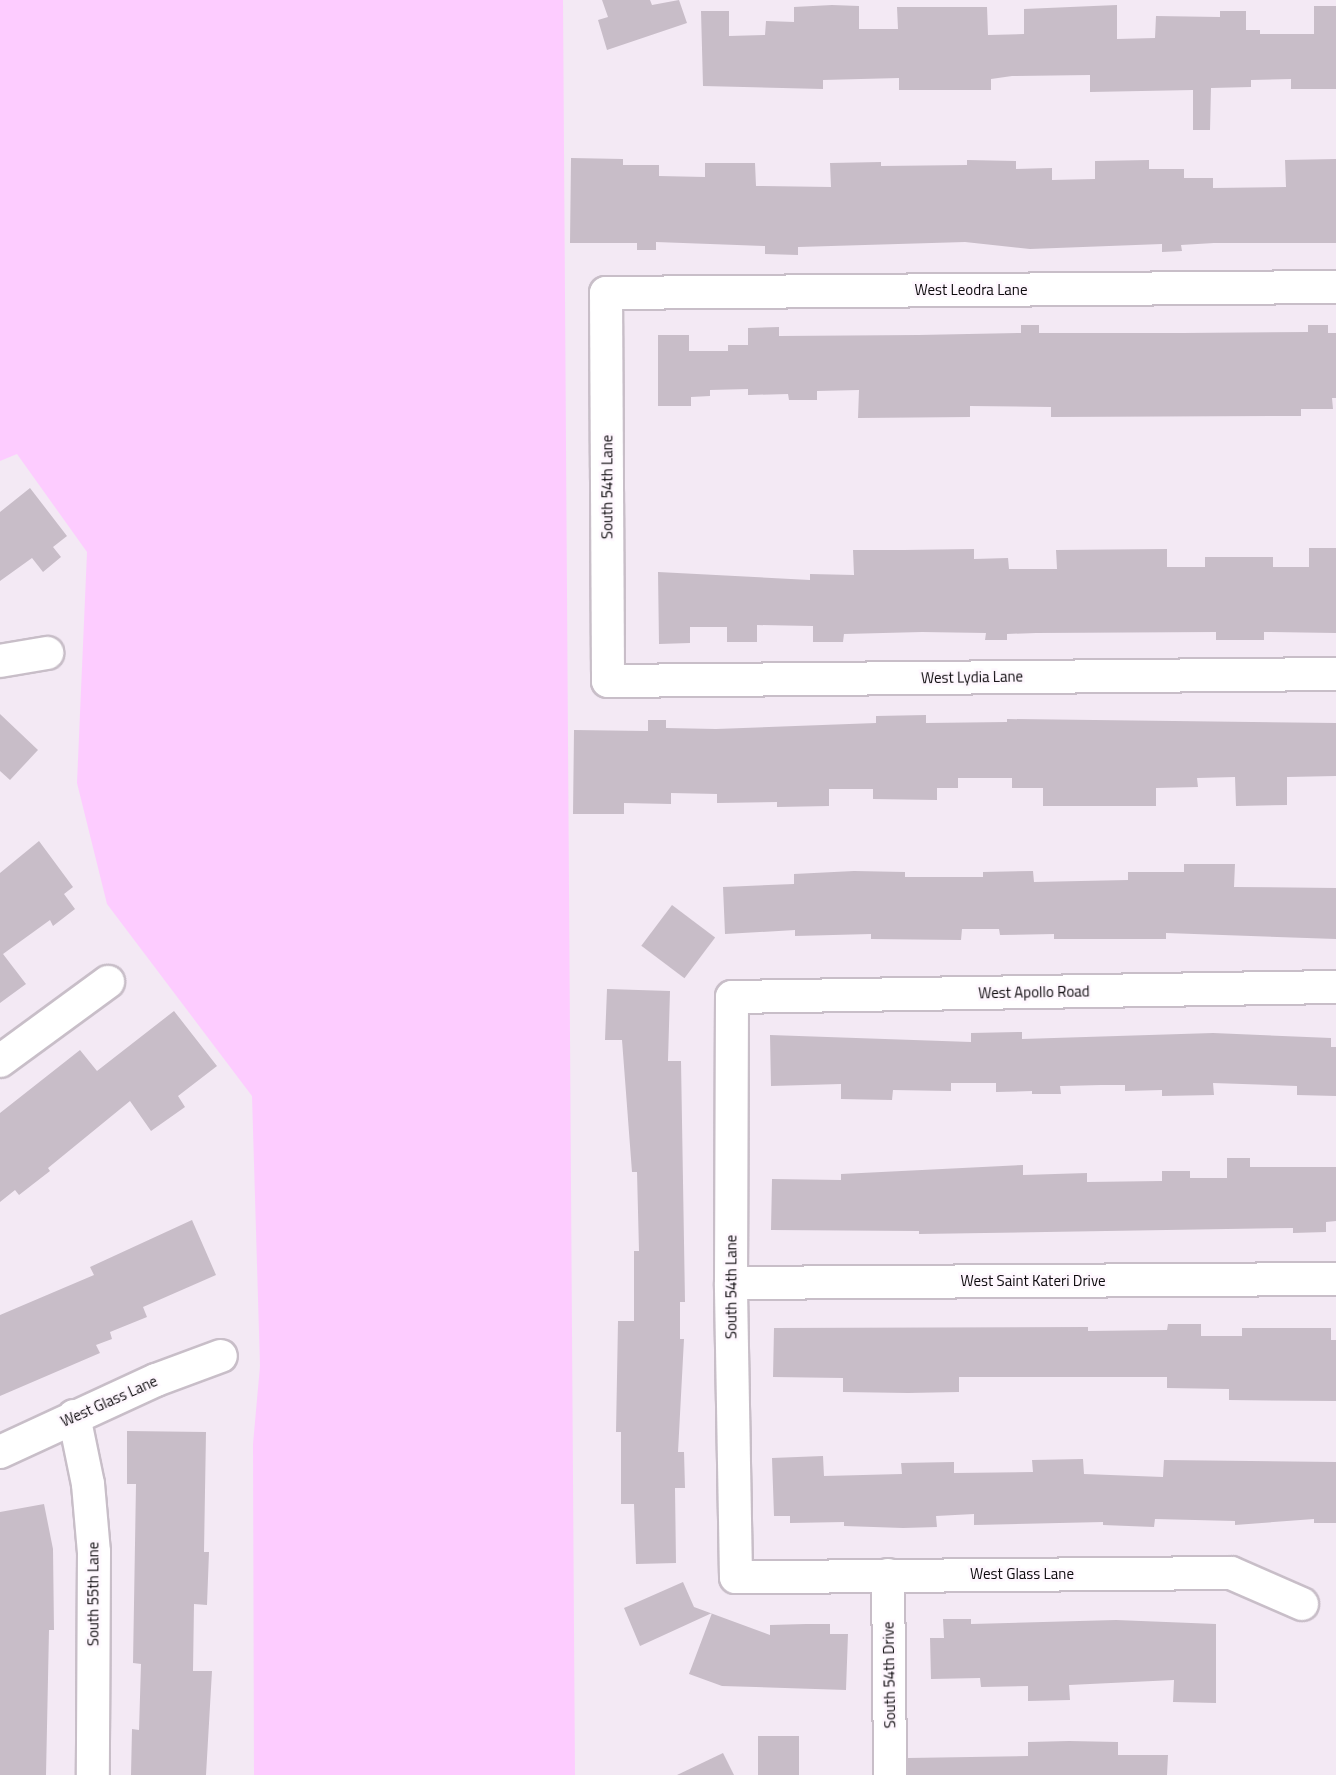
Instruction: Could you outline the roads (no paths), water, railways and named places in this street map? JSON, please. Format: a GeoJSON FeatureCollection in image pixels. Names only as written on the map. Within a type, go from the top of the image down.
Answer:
{"type":"FeatureCollection","features":[{"type":"Feature","properties":{"kind":"street","name":"West Leodra Lane"},"geometry":{"type":"LineString","coordinates":[[606,293],[1336,287]]}},
{"type":"Feature","properties":{"kind":"street","name":"South 54th Lane"},"geometry":{"type":"LineString","coordinates":[[606,293],[608,681]]}},
{"type":"Feature","properties":{"kind":"street"},"geometry":{"type":"LineString","coordinates":[[0,661],[47,653]]}},
{"type":"Feature","properties":{"kind":"street","name":"West Lydia Lane"},"geometry":{"type":"LineString","coordinates":[[608,681],[1336,674]]}},
{"type":"Feature","properties":{"kind":"street"},"geometry":{"type":"LineString","coordinates":[[0,1061],[108,982]]}},
{"type":"Feature","properties":{"kind":"street","name":"West Apollo Road"},"geometry":{"type":"LineString","coordinates":[[732,998],[1336,987]]}},
{"type":"Feature","properties":{"kind":"street","name":"South 54th Lane"},"geometry":{"type":"LineString","coordinates":[[732,998],[731,1283],[736,1577]]}},
{"type":"Feature","properties":{"kind":"street","name":"West Saint Kateri Drive"},"geometry":{"type":"LineString","coordinates":[[731,1283],[1336,1279]]}},
{"type":"Feature","properties":{"kind":"street","name":"West Glass Lane"},"geometry":{"type":"LineString","coordinates":[[0,1452],[74,1416],[221,1356]]}},
{"type":"Feature","properties":{"kind":"street","name":"South 55th Lane"},"geometry":{"type":"LineString","coordinates":[[74,1416],[88,1484],[94,1552],[93,1775]]}},
{"type":"Feature","properties":{"kind":"street","name":"West Glass Lane"},"geometry":{"type":"LineString","coordinates":[[736,1577],[1231,1573],[1302,1604]]}},
{"type":"Feature","properties":{"kind":"street","name":"South 54th Drive"},"geometry":{"type":"LineString","coordinates":[[888,1575],[890,1775]]}}]}
